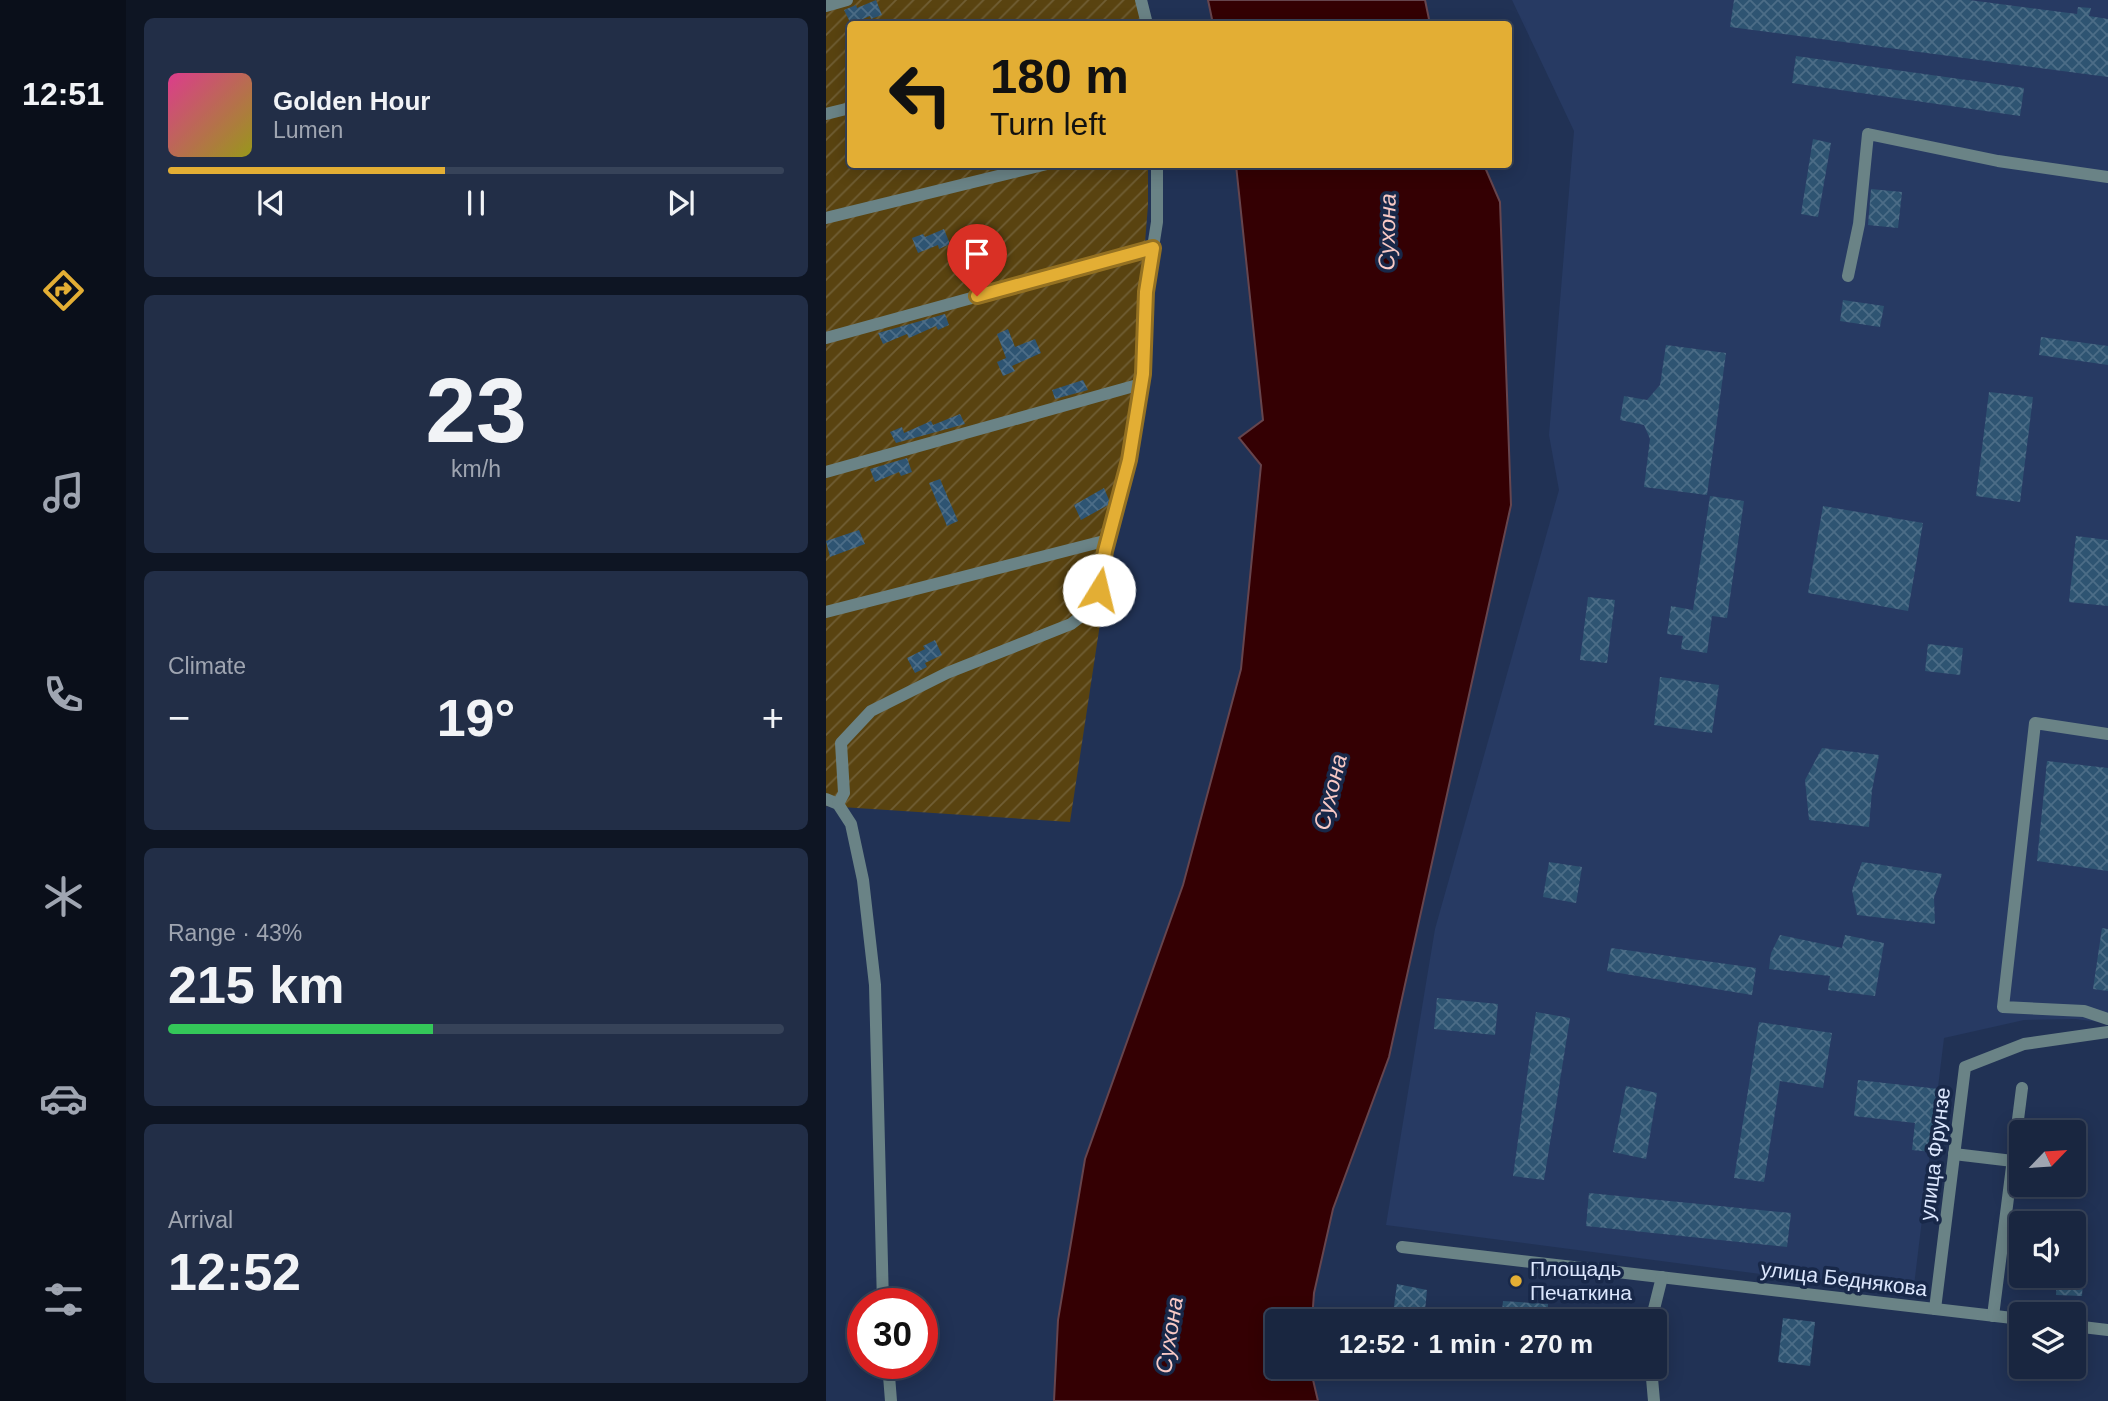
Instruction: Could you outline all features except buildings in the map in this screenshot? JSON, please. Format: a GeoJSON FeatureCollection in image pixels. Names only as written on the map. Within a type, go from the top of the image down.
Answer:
{"type":"FeatureCollection","features":[{"type":"Feature","properties":{"kind":"street"},"geometry":{"type":"LineString","coordinates":[[826,6],[847,0]]}},
{"type":"Feature","properties":{"kind":"street"},"geometry":{"type":"LineString","coordinates":[[1141,0],[1146,21]]}},
{"type":"Feature","properties":{"kind":"street"},"geometry":{"type":"LineString","coordinates":[[826,114],[847,109]]}},
{"type":"Feature","properties":{"kind":"street"},"geometry":{"type":"LineString","coordinates":[[1848,276],[1859,224],[1868,134],[1998,161],[2108,177]]}},
{"type":"Feature","properties":{"kind":"street"},"geometry":{"type":"LineString","coordinates":[[826,218],[1030,168]]}},
{"type":"Feature","properties":{"kind":"street"},"geometry":{"type":"LineString","coordinates":[[883,1288],[875,985],[856,841],[847,815],[832,801],[844,793],[841,743],[871,711],[947,673],[1072,624],[1092,608],[1099,590],[1108,540],[1129,460],[1141,384],[1146,292],[1157,222],[1157,168]]}},
{"type":"Feature","properties":{"kind":"street"},"geometry":{"type":"LineString","coordinates":[[826,338],[1153,248]]}},
{"type":"Feature","properties":{"kind":"street"},"geometry":{"type":"LineString","coordinates":[[826,472],[1141,384]]}},
{"type":"Feature","properties":{"kind":"street"},"geometry":{"type":"LineString","coordinates":[[826,612],[1108,540]]}},
{"type":"Feature","properties":{"kind":"street"},"geometry":{"type":"LineString","coordinates":[[2108,734],[2035,723],[2003,1007],[2084,1011],[2108,1019]]}},
{"type":"Feature","properties":{"kind":"street","name":"улица Фрунзе"},"geometry":{"type":"LineString","coordinates":[[1935,1309],[1965,1067],[2024,1044],[2108,1032]]}},
{"type":"Feature","properties":{"kind":"street"},"geometry":{"type":"LineString","coordinates":[[2018,1120],[2022,1088]]}},
{"type":"Feature","properties":{"kind":"street"},"geometry":{"type":"LineString","coordinates":[[1955,1154],[2009,1161]]}},
{"type":"Feature","properties":{"kind":"street"},"geometry":{"type":"LineString","coordinates":[[1993,1316],[2009,1192]]}},
{"type":"Feature","properties":{"kind":"street"},"geometry":{"type":"LineString","coordinates":[[1402,1247],[1662,1277],[1654,1309]]}},
{"type":"Feature","properties":{"kind":"street","name":"улица Беднякова"},"geometry":{"type":"LineString","coordinates":[[1662,1277],[2009,1318]]}},
{"type":"Feature","properties":{"kind":"street"},"geometry":{"type":"LineString","coordinates":[[2086,1327],[2108,1330]]}},
{"type":"Feature","properties":{"kind":"street"},"geometry":{"type":"LineString","coordinates":[[889,1379],[891,1401]]}},
{"type":"Feature","properties":{"kind":"street"},"geometry":{"type":"LineString","coordinates":[[1652,1379],[1654,1401]]}},
{"type":"Feature","properties":{"kind":"shaded area"},"geometry":{"type":"Polygon","coordinates":[[[826,0],[1137,0],[1142,21],[847,21],[847,168],[1148,168],[1148,205],[1131,419],[1070,822],[826,806],[826,0]]]}},
{"type":"Feature","properties":{"kind":"shaded area"},"geometry":{"type":"Polygon","coordinates":[[[1512,0],[2108,0],[2108,1023],[2075,1019],[2024,1020],[1944,1038],[1913,1294],[1386,1225],[1435,929],[1559,490],[1549,435],[1574,131],[1512,0]]]}},
{"type":"Feature","properties":{"kind":"water"},"geometry":{"type":"Polygon","coordinates":[[[1208,0],[1425,0],[1429,21],[1212,21],[1208,0]]]}},
{"type":"Feature","properties":{"kind":"water","name":"Сухона"},"geometry":{"type":"Polygon","coordinates":[[[1236,168],[1485,168],[1500,202],[1511,505],[1389,1057],[1333,1209],[1313,1309],[1265,1309],[1265,1379],[1313,1379],[1318,1401],[1054,1401],[1058,1320],[1085,1159],[1183,885],[1241,669],[1261,465],[1239,438],[1263,420],[1236,168]]]}},
{"type":"Feature","properties":{"kind":"place","name":"Площадь Печаткина"},"geometry":{"type":"Point","coordinates":[1516,1281]}},
{"type":"Feature","properties":{"kind":"route"},"geometry":{"type":"LineString","coordinates":[[977,296],[1153,248],[1146,292],[1143,374],[1129,460],[1105,551],[1099,590]]}}]}
